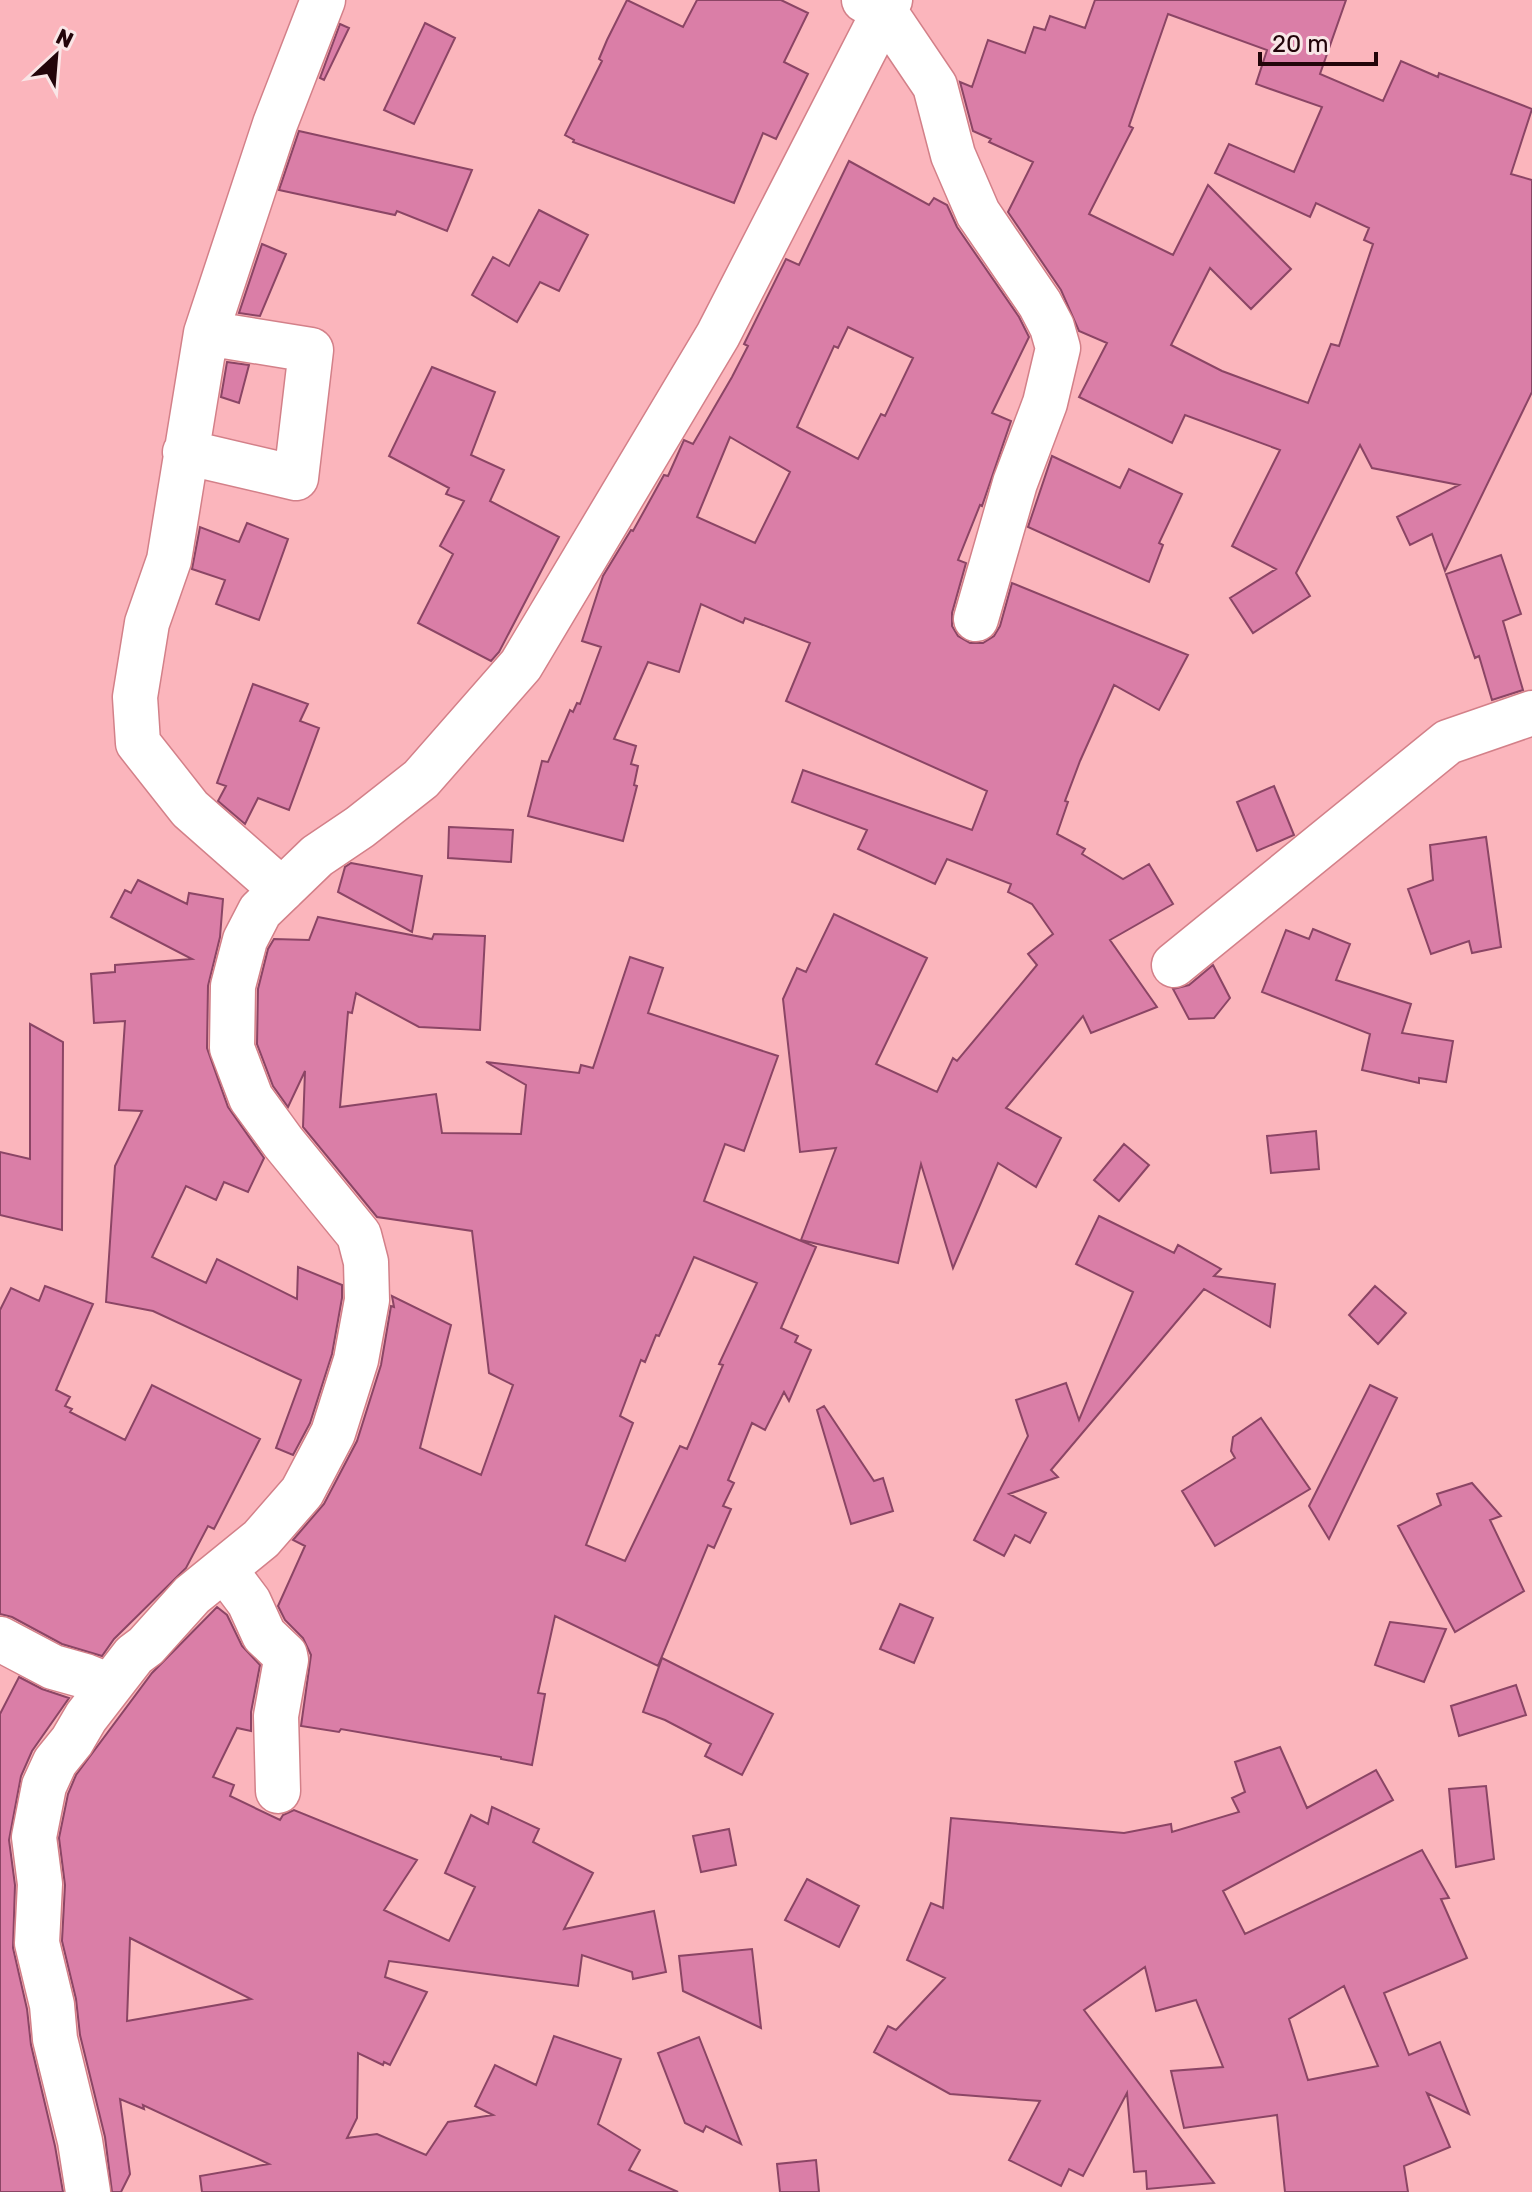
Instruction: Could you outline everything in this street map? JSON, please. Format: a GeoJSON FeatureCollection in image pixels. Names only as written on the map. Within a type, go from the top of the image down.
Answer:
{"type":"FeatureCollection","features":[{"type":"Feature","properties":{"kind":"street"},"geometry":{"type":"LineString","coordinates":[[282,890],[190,809],[138,743],[135,697],[147,623],[169,560],[206,333],[275,124],[323,0]]}},
{"type":"Feature","properties":{"kind":"street"},"geometry":{"type":"LineString","coordinates":[[880,4],[935,86],[953,155],[978,213],[1040,304],[1058,348],[1045,403],[1015,483],[976,619]]}},
{"type":"Feature","properties":{"kind":"street"},"geometry":{"type":"LineString","coordinates":[[88,2192],[37,1943],[40,1884],[34,1837],[44,1786],[55,1762],[134,1655],[192,1595],[261,1539],[302,1492],[333,1433],[356,1360],[367,1300],[366,1262],[359,1235],[251,1098],[232,1048],[233,986],[245,940],[260,911],[317,856],[421,779],[521,665],[718,335],[880,4]]}},
{"type":"Feature","properties":{"kind":"street"},"geometry":{"type":"LineString","coordinates":[[185,452],[296,478],[311,350],[206,333]]}},
{"type":"Feature","properties":{"kind":"street"},"geometry":{"type":"LineString","coordinates":[[1174,965],[1448,742],[1532,713]]}},
{"type":"Feature","properties":{"kind":"street"},"geometry":{"type":"LineString","coordinates":[[225,1570],[249,1602],[264,1635],[285,1655],[276,1716],[278,1791]]}},
{"type":"Feature","properties":{"kind":"street"},"geometry":{"type":"LineString","coordinates":[[0,1639],[45,1663],[110,1686]]}},
{"type":"Feature","properties":{"kind":"building"},"geometry":{"type":"Polygon","coordinates":[[[627,0],[683,27],[697,0],[781,0],[808,13],[784,62],[808,74],[776,139],[763,133],[734,203],[573,142],[565,135],[602,61],[599,59],[627,0]]]}},
{"type":"Feature","properties":{"kind":"building"},"geometry":{"type":"Polygon","coordinates":[[[1095,0],[1346,0],[1320,74],[1383,101],[1401,61],[1532,109],[1511,174],[1532,180],[1532,392],[1445,571],[1432,534],[1410,545],[1397,517],[1459,485],[1372,468],[1360,445],[1296,573],[1310,596],[1253,633],[1230,598],[1276,569],[1232,546],[1280,450],[1185,415],[1172,443],[1079,397],[1107,343],[1079,331],[1061,290],[1008,212],[1033,162],[989,142],[991,139],[973,131],[960,82],[972,87],[988,40],[1025,53],[1034,27],[1045,30],[1050,16],[1085,28],[1095,0]],[[1168,14],[1129,126],[1133,128],[1089,214],[1173,255],[1208,185],[1291,269],[1251,309],[1210,268],[1171,345],[1222,371],[1308,403],[1331,344],[1339,346],[1373,244],[1364,240],[1369,228],[1316,203],[1310,217],[1215,173],[1229,144],[1294,172],[1322,107],[1256,84],[1267,50],[1168,14]]]}},
{"type":"Feature","properties":{"kind":"building"},"geometry":{"type":"Polygon","coordinates":[[[425,23],[455,38],[414,124],[384,110],[425,23]]]}},
{"type":"Feature","properties":{"kind":"building"},"geometry":{"type":"Polygon","coordinates":[[[340,24],[349,28],[324,80],[320,78],[340,24]]]}},
{"type":"Feature","properties":{"kind":"building"},"geometry":{"type":"Polygon","coordinates":[[[299,131],[472,170],[447,231],[397,211],[395,215],[279,190],[299,131]]]}},
{"type":"Feature","properties":{"kind":"building"},"geometry":{"type":"Polygon","coordinates":[[[849,161],[929,205],[934,198],[947,205],[957,227],[1019,317],[1029,337],[992,413],[1011,421],[982,506],[958,560],[966,563],[952,613],[952,626],[958,636],[970,643],[983,643],[994,636],[1000,626],[1012,583],[1188,655],[1159,710],[1114,685],[1080,761],[1057,834],[1085,849],[1082,854],[1123,879],[1149,864],[1173,904],[1110,940],[1157,1007],[1091,1033],[1083,1016],[1006,1108],[1061,1138],[1036,1187],[998,1163],[953,1268],[921,1164],[898,1263],[801,1240],[836,1148],[800,1152],[783,999],[797,968],[806,972],[834,914],[927,958],[876,1064],[937,1092],[953,1058],[957,1061],[1037,965],[1028,954],[1053,934],[1032,904],[1008,892],[1011,884],[947,859],[935,884],[858,849],[867,830],[792,802],[803,770],[972,830],[987,791],[786,701],[810,643],[745,618],[743,623],[701,604],[679,672],[648,662],[614,739],[636,746],[631,764],[638,766],[634,785],[637,786],[623,841],[528,816],[542,761],[548,762],[570,710],[573,712],[577,703],[580,704],[601,647],[582,641],[603,576],[633,531],[664,475],[668,476],[684,440],[693,444],[732,377],[748,346],[744,344],[786,259],[799,265],[849,161]],[[848,327],[838,348],[834,346],[797,427],[858,459],[881,414],[885,416],[913,358],[848,327]],[[730,437],[697,517],[755,543],[790,472],[730,437]]]}},
{"type":"Feature","properties":{"kind":"building"},"geometry":{"type":"Polygon","coordinates":[[[539,210],[588,235],[559,291],[540,282],[517,322],[472,295],[493,257],[509,266],[539,210]]]}},
{"type":"Feature","properties":{"kind":"building"},"geometry":{"type":"Polygon","coordinates":[[[262,244],[286,254],[260,316],[239,313],[262,244]]]}},
{"type":"Feature","properties":{"kind":"building"},"geometry":{"type":"Polygon","coordinates":[[[227,362],[249,365],[239,403],[221,397],[227,362]]]}},
{"type":"Feature","properties":{"kind":"building"},"geometry":{"type":"Polygon","coordinates":[[[432,367],[495,392],[471,455],[504,470],[490,501],[559,537],[499,652],[491,661],[418,623],[453,554],[440,546],[464,501],[446,494],[449,488],[389,456],[432,367]]]}},
{"type":"Feature","properties":{"kind":"building"},"geometry":{"type":"Polygon","coordinates":[[[1052,456],[1120,488],[1129,469],[1182,494],[1159,543],[1163,545],[1149,582],[1028,527],[1052,456]]]}},
{"type":"Feature","properties":{"kind":"building"},"geometry":{"type":"Polygon","coordinates":[[[247,523],[288,539],[259,620],[216,604],[225,580],[192,569],[200,527],[239,542],[247,523]]]}},
{"type":"Feature","properties":{"kind":"building"},"geometry":{"type":"Polygon","coordinates":[[[1501,555],[1521,614],[1503,621],[1523,690],[1492,700],[1479,656],[1475,658],[1446,574],[1501,555]]]}},
{"type":"Feature","properties":{"kind":"building"},"geometry":{"type":"Polygon","coordinates":[[[253,684],[308,704],[300,721],[319,728],[289,810],[258,798],[245,824],[218,801],[226,786],[217,783],[253,684]]]}},
{"type":"Feature","properties":{"kind":"building"},"geometry":{"type":"Polygon","coordinates":[[[1274,786],[1294,835],[1257,851],[1237,802],[1274,786]]]}},
{"type":"Feature","properties":{"kind":"building"},"geometry":{"type":"Polygon","coordinates":[[[449,827],[513,830],[511,862],[448,858],[449,827]]]}},
{"type":"Feature","properties":{"kind":"building"},"geometry":{"type":"Polygon","coordinates":[[[1486,837],[1501,947],[1472,953],[1469,941],[1431,954],[1408,889],[1433,880],[1430,845],[1486,837]]]}},
{"type":"Feature","properties":{"kind":"building"},"geometry":{"type":"Polygon","coordinates":[[[351,863],[422,876],[412,932],[338,892],[345,867],[351,863]]]}},
{"type":"Feature","properties":{"kind":"building"},"geometry":{"type":"Polygon","coordinates":[[[138,880],[187,904],[189,893],[223,899],[220,937],[208,986],[207,1048],[228,1107],[264,1158],[248,1192],[224,1182],[216,1200],[186,1186],[152,1257],[206,1283],[217,1259],[297,1299],[298,1267],[342,1285],[332,1354],[310,1423],[293,1455],[276,1448],[301,1380],[153,1311],[106,1302],[115,1166],[142,1111],[119,1110],[125,1021],[94,1023],[91,974],[115,972],[115,965],[192,959],[111,917],[125,890],[131,893],[138,880]]]}},
{"type":"Feature","properties":{"kind":"building"},"geometry":{"type":"Polygon","coordinates":[[[318,917],[432,939],[434,934],[485,936],[480,1030],[419,1027],[356,993],[352,1013],[348,1012],[340,1107],[436,1094],[442,1133],[521,1134],[526,1085],[486,1062],[579,1073],[581,1065],[593,1068],[630,957],[663,968],[648,1013],[778,1056],[744,1151],[725,1144],[704,1201],[816,1247],[781,1328],[798,1336],[795,1342],[811,1350],[789,1401],[784,1392],[765,1430],[752,1423],[728,1480],[734,1483],[723,1506],[731,1509],[714,1548],[708,1545],[658,1666],[555,1616],[538,1693],[545,1694],[532,1765],[341,1729],[339,1732],[301,1726],[311,1655],[303,1638],[285,1620],[278,1606],[305,1546],[293,1540],[324,1504],[357,1441],[381,1365],[391,1306],[394,1307],[392,1296],[451,1325],[420,1448],[481,1475],[513,1385],[489,1373],[472,1231],[377,1217],[303,1127],[305,1071],[288,1107],[273,1086],[257,1044],[258,989],[268,949],[274,939],[309,940],[318,917]],[[694,1257],[659,1336],[656,1335],[645,1362],[641,1360],[620,1416],[633,1423],[586,1545],[625,1561],[680,1446],[687,1449],[723,1365],[719,1364],[757,1283],[694,1257]]]}},
{"type":"Feature","properties":{"kind":"building"},"geometry":{"type":"Polygon","coordinates":[[[1313,929],[1350,944],[1336,980],[1411,1004],[1402,1033],[1453,1041],[1446,1082],[1419,1078],[1419,1083],[1362,1070],[1370,1034],[1262,992],[1286,930],[1309,939],[1313,929]]]}},
{"type":"Feature","properties":{"kind":"building"},"geometry":{"type":"Polygon","coordinates":[[[1213,965],[1230,998],[1214,1018],[1189,1019],[1173,989],[1189,985],[1213,965]]]}},
{"type":"Feature","properties":{"kind":"building"},"geometry":{"type":"Polygon","coordinates":[[[30,1024],[63,1042],[62,1230],[0,1215],[0,1152],[30,1159],[30,1024]]]}},
{"type":"Feature","properties":{"kind":"building"},"geometry":{"type":"Polygon","coordinates":[[[1316,1131],[1319,1169],[1271,1173],[1267,1136],[1316,1131]]]}},
{"type":"Feature","properties":{"kind":"building"},"geometry":{"type":"Polygon","coordinates":[[[1124,1144],[1149,1165],[1119,1201],[1094,1180],[1124,1144]]]}},
{"type":"Feature","properties":{"kind":"building"},"geometry":{"type":"Polygon","coordinates":[[[1099,1216],[1174,1253],[1178,1245],[1221,1269],[1214,1276],[1275,1284],[1270,1327],[1204,1289],[1051,1470],[1058,1477],[1009,1494],[1046,1513],[1030,1543],[1015,1535],[1004,1556],[974,1540],[1028,1436],[1016,1400],[1066,1383],[1079,1420],[1133,1292],[1076,1264],[1099,1216]]]}},
{"type":"Feature","properties":{"kind":"building"},"geometry":{"type":"Polygon","coordinates":[[[45,1286],[93,1304],[56,1390],[70,1397],[65,1406],[72,1409],[70,1412],[125,1440],[152,1385],[260,1439],[214,1529],[208,1526],[186,1568],[114,1639],[102,1656],[62,1644],[12,1617],[0,1614],[0,1310],[11,1288],[39,1301],[45,1286]]]}},
{"type":"Feature","properties":{"kind":"building"},"geometry":{"type":"Polygon","coordinates":[[[1375,1286],[1406,1313],[1378,1344],[1349,1315],[1375,1286]]]}},
{"type":"Feature","properties":{"kind":"building"},"geometry":{"type":"Polygon","coordinates":[[[1370,1385],[1397,1398],[1329,1539],[1309,1506],[1370,1385]]]}},
{"type":"Feature","properties":{"kind":"building"},"geometry":{"type":"Polygon","coordinates":[[[824,1406],[874,1481],[883,1478],[893,1511],[851,1524],[817,1410],[824,1406]]]}},
{"type":"Feature","properties":{"kind":"building"},"geometry":{"type":"Polygon","coordinates":[[[1261,1418],[1310,1489],[1215,1546],[1182,1491],[1235,1458],[1231,1451],[1233,1437],[1261,1418]]]}},
{"type":"Feature","properties":{"kind":"building"},"geometry":{"type":"Polygon","coordinates":[[[1472,1483],[1501,1516],[1490,1520],[1524,1591],[1455,1632],[1398,1526],[1441,1505],[1437,1494],[1472,1483]]]}},
{"type":"Feature","properties":{"kind":"building"},"geometry":{"type":"Polygon","coordinates":[[[900,1604],[933,1618],[914,1663],[880,1649],[900,1604]]]}},
{"type":"Feature","properties":{"kind":"building"},"geometry":{"type":"Polygon","coordinates":[[[217,1607],[227,1615],[242,1646],[260,1665],[251,1712],[251,1731],[237,1728],[213,1777],[234,1785],[230,1796],[280,1820],[294,1810],[417,1860],[384,1910],[449,1941],[475,1887],[445,1873],[471,1815],[488,1824],[492,1807],[539,1829],[533,1842],[593,1873],[564,1929],[654,1911],[666,1972],[633,1979],[632,1972],[582,1955],[578,1986],[389,1961],[385,1977],[427,1992],[390,2065],[384,2062],[383,2065],[358,2053],[357,2118],[347,2138],[377,2134],[426,2155],[448,2122],[493,2115],[475,2106],[495,2065],[536,2085],[554,2036],[621,2059],[598,2124],[640,2150],[629,2170],[678,2192],[202,2192],[200,2176],[269,2164],[143,2105],[144,2109],[120,2099],[130,2174],[121,2192],[112,2192],[105,2137],[80,2035],[76,1999],[62,1941],[65,1885],[59,1838],[68,1794],[76,1775],[152,1673],[217,1607]],[[130,1938],[127,2021],[251,1999],[130,1938]]]}},
{"type":"Feature","properties":{"kind":"building"},"geometry":{"type":"Polygon","coordinates":[[[1390,1622],[1446,1629],[1424,1682],[1375,1665],[1390,1622]]]}},
{"type":"Feature","properties":{"kind":"building"},"geometry":{"type":"Polygon","coordinates":[[[662,1658],[773,1714],[742,1775],[705,1756],[711,1744],[643,1712],[662,1658]]]}},
{"type":"Feature","properties":{"kind":"building"},"geometry":{"type":"Polygon","coordinates":[[[19,1677],[69,1698],[32,1751],[21,1776],[9,1840],[15,1885],[13,1948],[63,2192],[0,2192],[0,1714],[19,1677]]]}},
{"type":"Feature","properties":{"kind":"building"},"geometry":{"type":"Polygon","coordinates":[[[1516,1685],[1526,1715],[1459,1736],[1451,1706],[1516,1685]]]}},
{"type":"Feature","properties":{"kind":"building"},"geometry":{"type":"Polygon","coordinates":[[[1280,1747],[1307,1808],[1376,1770],[1393,1800],[1223,1891],[1245,1934],[1422,1850],[1449,1898],[1441,1899],[1467,1958],[1384,1993],[1409,2055],[1440,2042],[1469,2114],[1427,2093],[1450,2147],[1404,2166],[1408,2192],[1285,2192],[1277,2115],[1184,2128],[1171,2071],[1223,2067],[1196,2000],[1156,2011],[1145,1967],[1084,2010],[1214,2183],[1147,2189],[1146,2171],[1134,2172],[1127,2093],[1083,2176],[1069,2169],[1061,2186],[1009,2160],[1040,2101],[950,2094],[874,2052],[888,2026],[896,2030],[945,1978],[907,1960],[931,1903],[943,1908],[951,1818],[1124,1833],[1171,1824],[1172,1832],[1239,1812],[1232,1798],[1245,1792],[1235,1762],[1280,1747]],[[1344,1986],[1289,2019],[1308,2080],[1378,2066],[1344,1986]]]}},
{"type":"Feature","properties":{"kind":"building"},"geometry":{"type":"Polygon","coordinates":[[[1486,1786],[1494,1859],[1456,1867],[1449,1789],[1486,1786]]]}},
{"type":"Feature","properties":{"kind":"building"},"geometry":{"type":"Polygon","coordinates":[[[729,1829],[736,1865],[701,1872],[693,1836],[729,1829]]]}},
{"type":"Feature","properties":{"kind":"building"},"geometry":{"type":"Polygon","coordinates":[[[807,1879],[859,1906],[839,1947],[785,1920],[807,1879]]]}},
{"type":"Feature","properties":{"kind":"building"},"geometry":{"type":"Polygon","coordinates":[[[752,1949],[761,2028],[683,1991],[679,1956],[752,1949]]]}},
{"type":"Feature","properties":{"kind":"building"},"geometry":{"type":"Polygon","coordinates":[[[699,2037],[741,2144],[706,2126],[703,2132],[685,2123],[658,2053],[699,2037]]]}},
{"type":"Feature","properties":{"kind":"building"},"geometry":{"type":"Polygon","coordinates":[[[816,2160],[819,2192],[780,2192],[777,2164],[816,2160]]]}}]}
